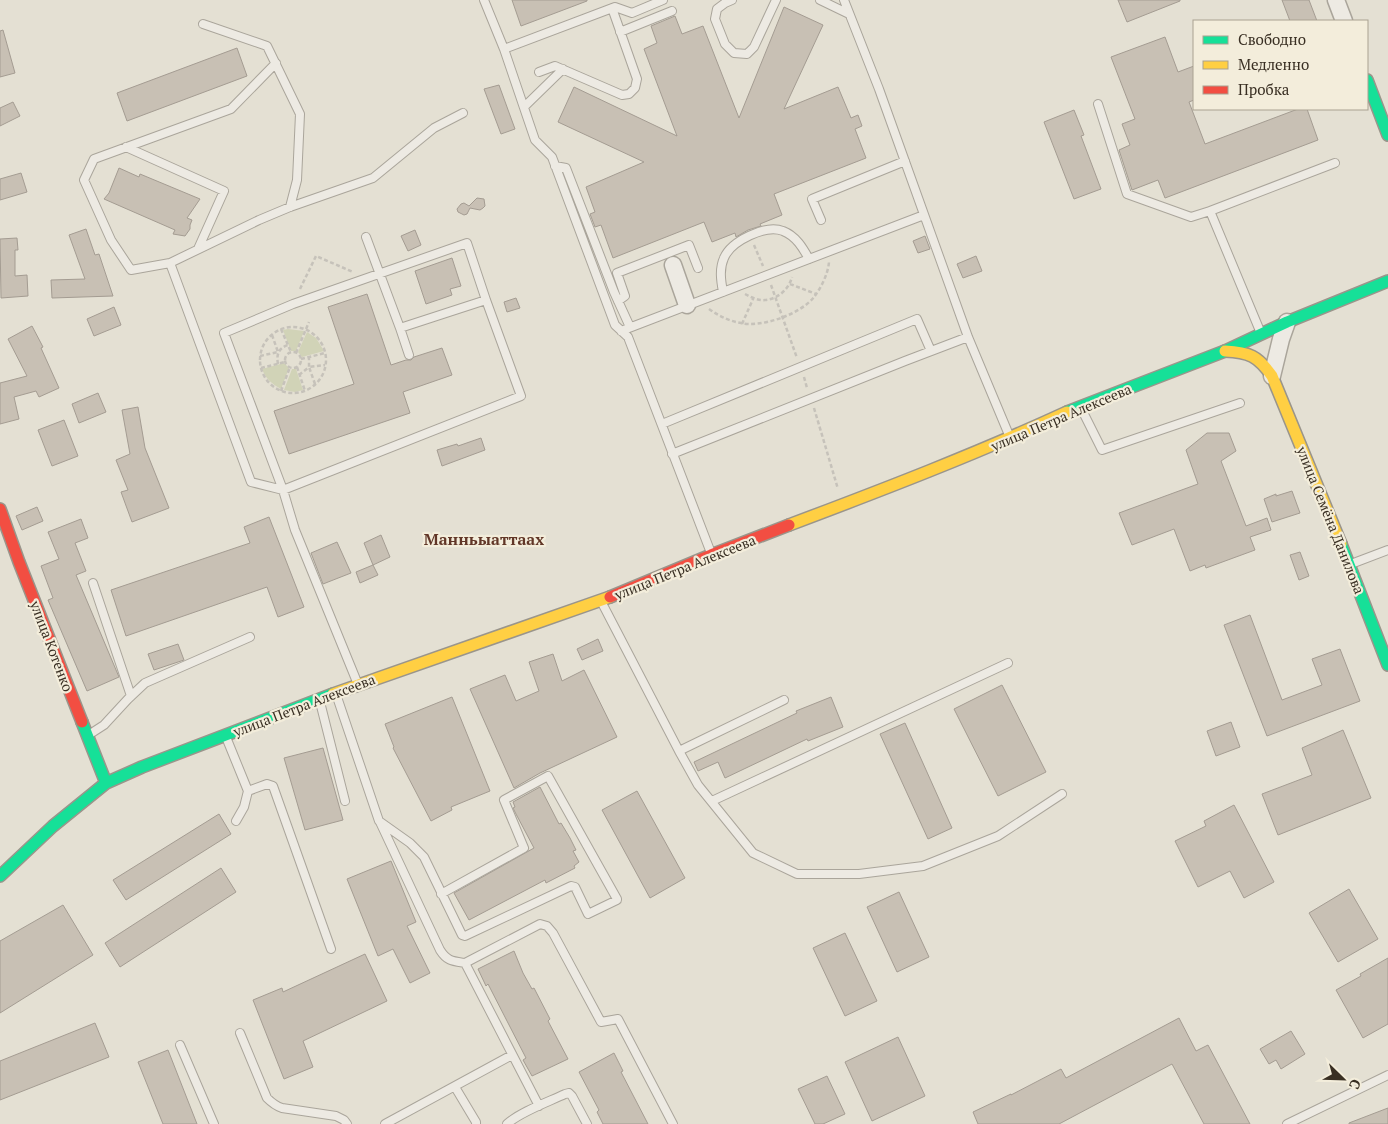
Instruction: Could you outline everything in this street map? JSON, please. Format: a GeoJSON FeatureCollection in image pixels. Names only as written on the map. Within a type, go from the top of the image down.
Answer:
{"type":"FeatureCollection","features":[{"type":"Feature","properties":{"kind":"street"},"geometry":{"type":"LineString","coordinates":[[1336,0],[1344,20]]}},
{"type":"Feature","properties":{"kind":"street"},"geometry":{"type":"LineString","coordinates":[[1368,83],[1388,135]]}},
{"type":"Feature","properties":{"kind":"street"},"geometry":{"type":"LineString","coordinates":[[673,265],[687,306]]}},
{"type":"Feature","properties":{"kind":"street","name":"улица Петра Алексеева"},"geometry":{"type":"LineString","coordinates":[[0,876],[53,826],[106,783],[142,767],[358,684],[601,601],[712,555],[1010,438],[1080,406],[1225,351],[1287,322],[1388,281]]}},
{"type":"Feature","properties":{"kind":"street"},"geometry":{"type":"LineString","coordinates":[[1272,376],[1280,340],[1287,322]]}},
{"type":"Feature","properties":{"kind":"street","name":"улица Семёна Данилова"},"geometry":{"type":"LineString","coordinates":[[1225,351],[1243,351],[1253,355],[1264,363],[1272,376],[1350,565],[1388,665]]}},
{"type":"Feature","properties":{"kind":"street","name":"улица Котенко"},"geometry":{"type":"LineString","coordinates":[[0,509],[4,534],[106,783]]}},
{"type":"Feature","properties":{"kind":"lane"},"geometry":{"type":"LineString","coordinates":[[484,0],[504,49],[535,140],[552,156],[615,325],[628,337],[712,555]]}},
{"type":"Feature","properties":{"kind":"lane"},"geometry":{"type":"LineString","coordinates":[[504,49],[615,7],[632,13],[663,0]]}},
{"type":"Feature","properties":{"kind":"lane"},"geometry":{"type":"LineString","coordinates":[[732,0],[717,10],[715,19],[725,44],[734,53],[748,54],[754,47],[776,0]]}},
{"type":"Feature","properties":{"kind":"lane"},"geometry":{"type":"LineString","coordinates":[[820,0],[849,14]]}},
{"type":"Feature","properties":{"kind":"lane"},"geometry":{"type":"LineString","coordinates":[[844,0],[879,89],[968,337],[1010,438]]}},
{"type":"Feature","properties":{"kind":"lane"},"geometry":{"type":"LineString","coordinates":[[539,72],[555,66],[622,95],[629,94],[635,88],[637,79],[612,8]]}},
{"type":"Feature","properties":{"kind":"lane"},"geometry":{"type":"LineString","coordinates":[[620,32],[672,11]]}},
{"type":"Feature","properties":{"kind":"lane"},"geometry":{"type":"LineString","coordinates":[[203,24],[267,46],[276,63],[300,114],[296,180],[290,207]]}},
{"type":"Feature","properties":{"kind":"lane"},"geometry":{"type":"LineString","coordinates":[[276,63],[231,109],[94,159],[84,180],[111,240],[131,270],[170,263],[290,207],[374,178],[434,128],[463,113]]}},
{"type":"Feature","properties":{"kind":"lane"},"geometry":{"type":"LineString","coordinates":[[524,107],[563,69]]}},
{"type":"Feature","properties":{"kind":"lane"},"geometry":{"type":"LineString","coordinates":[[1098,104],[1127,194],[1191,217],[1335,164]]}},
{"type":"Feature","properties":{"kind":"lane"},"geometry":{"type":"LineString","coordinates":[[126,147],[224,191],[198,250]]}},
{"type":"Feature","properties":{"kind":"lane"},"geometry":{"type":"LineString","coordinates":[[821,220],[812,199],[905,161]]}},
{"type":"Feature","properties":{"kind":"lane"},"geometry":{"type":"LineString","coordinates":[[555,166],[566,168],[630,327]]}},
{"type":"Feature","properties":{"kind":"lane"},"geometry":{"type":"LineString","coordinates":[[1210,211],[1262,334]]}},
{"type":"Feature","properties":{"kind":"lane"},"geometry":{"type":"LineString","coordinates":[[621,331],[924,215]]}},
{"type":"Feature","properties":{"kind":"lane"},"geometry":{"type":"LineString","coordinates":[[723,292],[720,276],[724,258],[733,246],[745,238],[768,230],[783,231],[797,240],[809,259]]}},
{"type":"Feature","properties":{"kind":"lane"},"geometry":{"type":"LineString","coordinates":[[366,237],[409,355]]}},
{"type":"Feature","properties":{"kind":"lane"},"geometry":{"type":"LineString","coordinates":[[170,263],[250,482],[283,490],[521,396],[467,244],[293,304],[224,333],[283,490],[295,530],[358,684]]}},
{"type":"Feature","properties":{"kind":"lane"},"geometry":{"type":"LineString","coordinates":[[618,301],[625,296],[617,273],[690,245],[698,268]]}},
{"type":"Feature","properties":{"kind":"lane"},"geometry":{"type":"LineString","coordinates":[[400,328],[486,300]]}},
{"type":"Feature","properties":{"kind":"lane"},"geometry":{"type":"LineString","coordinates":[[662,424],[917,319],[931,351]]}},
{"type":"Feature","properties":{"kind":"lane"},"geometry":{"type":"LineString","coordinates":[[672,454],[968,337]]}},
{"type":"Feature","properties":{"kind":"lane"},"geometry":{"type":"LineString","coordinates":[[1080,406],[1102,450],[1240,403]]}},
{"type":"Feature","properties":{"kind":"lane"},"geometry":{"type":"LineString","coordinates":[[1350,565],[1388,550]]}},
{"type":"Feature","properties":{"kind":"lane"},"geometry":{"type":"LineString","coordinates":[[93,583],[131,696]]}},
{"type":"Feature","properties":{"kind":"lane"},"geometry":{"type":"LineString","coordinates":[[601,601],[678,751],[698,784],[753,852],[797,874],[859,874],[923,866],[998,836],[1062,794]]}},
{"type":"Feature","properties":{"kind":"lane"},"geometry":{"type":"LineString","coordinates":[[87,736],[104,725],[145,683],[250,636]]}},
{"type":"Feature","properties":{"kind":"lane"},"geometry":{"type":"LineString","coordinates":[[712,801],[1008,663]]}},
{"type":"Feature","properties":{"kind":"lane"},"geometry":{"type":"LineString","coordinates":[[336,693],[379,821],[445,958],[454,962],[465,963],[540,924],[547,926],[553,933],[601,1022],[618,1019],[673,1124]]}},
{"type":"Feature","properties":{"kind":"lane"},"geometry":{"type":"LineString","coordinates":[[319,700],[345,801]]}},
{"type":"Feature","properties":{"kind":"lane"},"geometry":{"type":"LineString","coordinates":[[678,751],[784,700]]}},
{"type":"Feature","properties":{"kind":"lane"},"geometry":{"type":"LineString","coordinates":[[225,736],[248,790],[244,806],[236,820]]}},
{"type":"Feature","properties":{"kind":"lane"},"geometry":{"type":"LineString","coordinates":[[379,821],[410,843],[424,857],[442,894],[462,935],[466,936],[571,886],[575,886],[588,914],[617,899],[548,776],[504,800],[524,848],[442,894]]}},
{"type":"Feature","properties":{"kind":"lane"},"geometry":{"type":"LineString","coordinates":[[248,790],[267,784],[273,786],[331,949]]}},
{"type":"Feature","properties":{"kind":"lane"},"geometry":{"type":"LineString","coordinates":[[465,963],[539,1106]]}},
{"type":"Feature","properties":{"kind":"lane"},"geometry":{"type":"LineString","coordinates":[[240,1033],[267,1098],[282,1108],[336,1116],[347,1124]]}},
{"type":"Feature","properties":{"kind":"lane"},"geometry":{"type":"LineString","coordinates":[[180,1045],[214,1124]]}},
{"type":"Feature","properties":{"kind":"lane"},"geometry":{"type":"LineString","coordinates":[[385,1124],[512,1054]]}},
{"type":"Feature","properties":{"kind":"lane"},"geometry":{"type":"LineString","coordinates":[[1287,1124],[1388,1075]]}},
{"type":"Feature","properties":{"kind":"lane"},"geometry":{"type":"LineString","coordinates":[[455,1087],[476,1124]]}},
{"type":"Feature","properties":{"kind":"lane"},"geometry":{"type":"LineString","coordinates":[[507,1124],[512,1119],[569,1093],[587,1124]]}},
{"type":"Feature","properties":{"kind":"lane"},"geometry":{"type":"LineString","coordinates":[[1306,1115],[1306,1124]]}},
{"type":"Feature","properties":{"kind":"path"},"geometry":{"type":"LineString","coordinates":[[754,245],[775,296],[811,398],[842,505]]}},
{"type":"Feature","properties":{"kind":"path"},"geometry":{"type":"LineString","coordinates":[[703,300],[709,309],[722,318],[742,324],[766,324],[796,311],[813,298],[823,282],[829,264],[829,251]]}},
{"type":"Feature","properties":{"kind":"path"},"geometry":{"type":"LineString","coordinates":[[293,304],[316,256],[369,278]]}},
{"type":"Feature","properties":{"kind":"path"},"geometry":{"type":"LineString","coordinates":[[743,294],[765,300],[775,296],[782,293],[790,284],[792,274]]}},
{"type":"Feature","properties":{"kind":"path"},"geometry":{"type":"LineString","coordinates":[[790,284],[816,294]]}},
{"type":"Feature","properties":{"kind":"path"},"geometry":{"type":"LineString","coordinates":[[742,324],[753,298]]}},
{"type":"Feature","properties":{"kind":"path"},"geometry":{"type":"LineString","coordinates":[[296,352],[310,322]]}},
{"type":"Feature","properties":{"kind":"path"},"geometry":{"type":"LineString","coordinates":[[298,327],[306,330],[317,337],[323,347],[326,358],[325,369],[320,380],[312,388],[290,393],[281,391],[270,384],[264,376],[260,356],[263,346],[272,335],[281,329],[298,327]]}},
{"type":"Feature","properties":{"kind":"path"},"geometry":{"type":"LineString","coordinates":[[281,329],[291,352]]}},
{"type":"Feature","properties":{"kind":"path"},"geometry":{"type":"LineString","coordinates":[[272,335],[278,352]]}},
{"type":"Feature","properties":{"kind":"path"},"geometry":{"type":"LineString","coordinates":[[278,364],[276,357],[278,352],[282,347],[288,345]]}},
{"type":"Feature","properties":{"kind":"path"},"geometry":{"type":"LineString","coordinates":[[260,356],[278,352]]}},
{"type":"Feature","properties":{"kind":"path"},"geometry":{"type":"LineString","coordinates":[[285,362],[286,356],[291,352],[296,352],[300,355],[301,359],[297,367]]}},
{"type":"Feature","properties":{"kind":"path"},"geometry":{"type":"LineString","coordinates":[[301,359],[325,353]]}},
{"type":"Feature","properties":{"kind":"path"},"geometry":{"type":"LineString","coordinates":[[309,357],[309,367],[315,384]]}},
{"type":"Feature","properties":{"kind":"path"},"geometry":{"type":"LineString","coordinates":[[261,368],[285,362]]}},
{"type":"Feature","properties":{"kind":"path"},"geometry":{"type":"LineString","coordinates":[[285,362],[290,367],[297,367]]}},
{"type":"Feature","properties":{"kind":"path"},"geometry":{"type":"LineString","coordinates":[[299,374],[309,367],[325,365]]}},
{"type":"Feature","properties":{"kind":"path"},"geometry":{"type":"LineString","coordinates":[[281,391],[290,367]]}},
{"type":"Feature","properties":{"kind":"path"},"geometry":{"type":"LineString","coordinates":[[297,367],[305,391]]}},
{"type":"Feature","properties":{"kind":"green space"},"geometry":{"type":"Polygon","coordinates":[[[283,330],[304,331],[296,351],[291,351],[283,330]]]}},
{"type":"Feature","properties":{"kind":"green space"},"geometry":{"type":"Polygon","coordinates":[[[307,332],[316,338],[324,351],[302,357],[298,352],[307,332]]]}},
{"type":"Feature","properties":{"kind":"green space"},"geometry":{"type":"Polygon","coordinates":[[[284,363],[289,368],[281,389],[265,376],[262,369],[284,363]]]}},
{"type":"Feature","properties":{"kind":"green space"},"geometry":{"type":"Polygon","coordinates":[[[292,369],[296,369],[303,390],[295,392],[284,390],[292,369]]]}},
{"type":"Feature","properties":{"kind":"building"},"geometry":{"type":"Polygon","coordinates":[[[512,0],[587,0],[587,1],[521,26],[512,0]]]}},
{"type":"Feature","properties":{"kind":"building"},"geometry":{"type":"Polygon","coordinates":[[[1118,0],[1180,0],[1180,1],[1127,22],[1118,0]]]}},
{"type":"Feature","properties":{"kind":"building"},"geometry":{"type":"Polygon","coordinates":[[[1282,0],[1309,0],[1317,20],[1290,20],[1282,0]]]}},
{"type":"Feature","properties":{"kind":"building"},"geometry":{"type":"Polygon","coordinates":[[[784,7],[823,25],[784,109],[838,87],[851,118],[858,115],[862,126],[855,129],[866,158],[774,194],[782,215],[736,237],[735,233],[712,242],[704,222],[613,258],[601,225],[595,227],[590,214],[595,212],[586,187],[644,162],[558,122],[574,87],[677,136],[644,49],[657,43],[651,26],[675,16],[682,34],[703,26],[739,118],[784,7]]]}},
{"type":"Feature","properties":{"kind":"building"},"geometry":{"type":"Polygon","coordinates":[[[3,30],[15,73],[0,77],[0,31],[3,30]]]}},
{"type":"Feature","properties":{"kind":"building"},"geometry":{"type":"Polygon","coordinates":[[[1165,37],[1178,72],[1193,66],[1193,100],[1189,102],[1205,144],[1295,110],[1307,110],[1318,140],[1165,198],[1158,180],[1132,190],[1119,150],[1130,145],[1122,124],[1135,119],[1111,57],[1165,37]]]}},
{"type":"Feature","properties":{"kind":"building"},"geometry":{"type":"Polygon","coordinates":[[[237,48],[247,76],[127,121],[117,93],[237,48]]]}},
{"type":"Feature","properties":{"kind":"building"},"geometry":{"type":"Polygon","coordinates":[[[499,85],[515,129],[501,134],[484,89],[499,85]]]}},
{"type":"Feature","properties":{"kind":"building"},"geometry":{"type":"Polygon","coordinates":[[[13,102],[20,116],[0,126],[0,108],[13,102]]]}},
{"type":"Feature","properties":{"kind":"building"},"geometry":{"type":"Polygon","coordinates":[[[1074,110],[1084,135],[1081,136],[1101,189],[1074,199],[1044,122],[1074,110]]]}},
{"type":"Feature","properties":{"kind":"building"},"geometry":{"type":"Polygon","coordinates":[[[119,168],[139,177],[140,174],[200,199],[187,218],[192,220],[190,229],[185,236],[173,234],[175,230],[104,199],[109,193],[119,168]]]}},
{"type":"Feature","properties":{"kind":"building"},"geometry":{"type":"Polygon","coordinates":[[[21,173],[27,192],[0,200],[0,179],[21,173]]]}},
{"type":"Feature","properties":{"kind":"building"},"geometry":{"type":"Polygon","coordinates":[[[477,198],[484,199],[485,206],[483,208],[480,210],[470,208],[467,214],[464,215],[458,212],[457,209],[461,204],[464,203],[469,206],[477,198]]]}},
{"type":"Feature","properties":{"kind":"building"},"geometry":{"type":"Polygon","coordinates":[[[86,229],[95,255],[99,254],[113,296],[52,298],[51,280],[85,279],[69,235],[86,229]]]}},
{"type":"Feature","properties":{"kind":"building"},"geometry":{"type":"Polygon","coordinates":[[[415,230],[421,245],[408,251],[401,236],[415,230]]]}},
{"type":"Feature","properties":{"kind":"building"},"geometry":{"type":"Polygon","coordinates":[[[925,236],[930,249],[918,253],[913,241],[925,236]]]}},
{"type":"Feature","properties":{"kind":"building"},"geometry":{"type":"Polygon","coordinates":[[[17,238],[18,250],[15,250],[15,276],[27,275],[28,296],[1,298],[0,239],[17,238]]]}},
{"type":"Feature","properties":{"kind":"building"},"geometry":{"type":"Polygon","coordinates":[[[976,256],[982,271],[963,278],[957,264],[976,256]]]}},
{"type":"Feature","properties":{"kind":"building"},"geometry":{"type":"Polygon","coordinates":[[[452,258],[461,286],[450,289],[452,295],[426,304],[415,271],[452,258]]]}},
{"type":"Feature","properties":{"kind":"building"},"geometry":{"type":"Polygon","coordinates":[[[367,294],[391,365],[411,360],[414,357],[442,348],[452,375],[403,392],[410,413],[289,454],[274,411],[354,384],[328,307],[367,294]]]}},
{"type":"Feature","properties":{"kind":"building"},"geometry":{"type":"Polygon","coordinates":[[[516,298],[520,308],[507,312],[504,302],[516,298]]]}},
{"type":"Feature","properties":{"kind":"building"},"geometry":{"type":"Polygon","coordinates":[[[114,307],[121,325],[94,336],[87,319],[114,307]]]}},
{"type":"Feature","properties":{"kind":"building"},"geometry":{"type":"Polygon","coordinates":[[[32,326],[43,347],[41,348],[59,388],[39,397],[36,391],[14,397],[19,419],[0,424],[0,383],[27,376],[8,339],[32,326]]]}},
{"type":"Feature","properties":{"kind":"building"},"geometry":{"type":"Polygon","coordinates":[[[98,393],[106,412],[79,423],[72,404],[98,393]]]}},
{"type":"Feature","properties":{"kind":"building"},"geometry":{"type":"Polygon","coordinates":[[[138,407],[145,448],[169,508],[132,522],[121,492],[128,490],[116,460],[130,454],[122,410],[138,407]]]}},
{"type":"Feature","properties":{"kind":"building"},"geometry":{"type":"Polygon","coordinates":[[[64,420],[78,456],[52,466],[38,430],[64,420]]]}},
{"type":"Feature","properties":{"kind":"building"},"geometry":{"type":"Polygon","coordinates":[[[1207,433],[1229,433],[1236,451],[1221,461],[1246,526],[1267,518],[1271,530],[1250,537],[1255,550],[1206,568],[1205,565],[1190,571],[1174,529],[1132,545],[1119,513],[1198,484],[1186,450],[1207,433]]]}},
{"type":"Feature","properties":{"kind":"building"},"geometry":{"type":"Polygon","coordinates":[[[481,438],[485,450],[442,466],[437,450],[457,444],[458,446],[481,438]]]}},
{"type":"Feature","properties":{"kind":"building"},"geometry":{"type":"Polygon","coordinates":[[[1292,491],[1300,513],[1272,522],[1264,499],[1276,494],[1276,496],[1292,491]]]}},
{"type":"Feature","properties":{"kind":"building"},"geometry":{"type":"Polygon","coordinates":[[[37,507],[43,521],[22,530],[16,516],[37,507]]]}},
{"type":"Feature","properties":{"kind":"building"},"geometry":{"type":"Polygon","coordinates":[[[269,517],[304,607],[278,617],[267,587],[126,636],[111,590],[250,543],[244,527],[269,517]]]}},
{"type":"Feature","properties":{"kind":"building"},"geometry":{"type":"Polygon","coordinates":[[[81,519],[88,538],[75,543],[86,571],[76,575],[119,677],[87,691],[48,600],[53,598],[41,566],[59,559],[48,532],[81,519]]]}},
{"type":"Feature","properties":{"kind":"building"},"geometry":{"type":"Polygon","coordinates":[[[381,535],[390,557],[373,565],[364,543],[381,535]]]}},
{"type":"Feature","properties":{"kind":"building"},"geometry":{"type":"Polygon","coordinates":[[[337,542],[351,573],[323,584],[311,553],[337,542]]]}},
{"type":"Feature","properties":{"kind":"building"},"geometry":{"type":"Polygon","coordinates":[[[1300,552],[1309,576],[1299,580],[1290,555],[1300,552]]]}},
{"type":"Feature","properties":{"kind":"building"},"geometry":{"type":"Polygon","coordinates":[[[373,565],[378,575],[360,583],[356,572],[373,565]]]}},
{"type":"Feature","properties":{"kind":"building"},"geometry":{"type":"Polygon","coordinates":[[[1250,615],[1282,700],[1322,685],[1312,659],[1340,649],[1360,701],[1267,736],[1224,625],[1250,615]]]}},
{"type":"Feature","properties":{"kind":"building"},"geometry":{"type":"Polygon","coordinates":[[[598,639],[603,651],[582,660],[577,649],[598,639]]]}},
{"type":"Feature","properties":{"kind":"building"},"geometry":{"type":"Polygon","coordinates":[[[178,644],[184,660],[154,670],[148,654],[178,644]]]}},
{"type":"Feature","properties":{"kind":"building"},"geometry":{"type":"Polygon","coordinates":[[[553,654],[562,681],[584,670],[617,737],[540,773],[514,788],[470,689],[505,675],[516,701],[539,691],[529,662],[553,654]]]}},
{"type":"Feature","properties":{"kind":"building"},"geometry":{"type":"Polygon","coordinates":[[[1002,685],[1046,772],[998,796],[954,709],[1002,685]]]}},
{"type":"Feature","properties":{"kind":"building"},"geometry":{"type":"Polygon","coordinates":[[[452,697],[490,791],[451,807],[452,810],[431,821],[393,748],[385,724],[452,697]]]}},
{"type":"Feature","properties":{"kind":"building"},"geometry":{"type":"Polygon","coordinates":[[[831,697],[843,727],[808,741],[807,739],[725,778],[718,762],[698,771],[694,762],[797,713],[796,711],[831,697]]]}},
{"type":"Feature","properties":{"kind":"building"},"geometry":{"type":"Polygon","coordinates":[[[1231,722],[1240,747],[1216,756],[1207,731],[1231,722]]]}},
{"type":"Feature","properties":{"kind":"building"},"geometry":{"type":"Polygon","coordinates":[[[905,723],[952,828],[928,839],[880,734],[905,723]]]}},
{"type":"Feature","properties":{"kind":"building"},"geometry":{"type":"Polygon","coordinates":[[[1343,730],[1371,798],[1278,835],[1262,794],[1312,775],[1302,748],[1343,730]]]}},
{"type":"Feature","properties":{"kind":"building"},"geometry":{"type":"Polygon","coordinates":[[[323,748],[343,820],[305,830],[284,758],[323,748]]]}},
{"type":"Feature","properties":{"kind":"building"},"geometry":{"type":"Polygon","coordinates":[[[540,787],[559,824],[561,823],[570,838],[576,850],[573,851],[579,862],[574,866],[575,868],[546,883],[545,880],[469,920],[454,893],[534,848],[513,808],[515,807],[513,802],[540,787]]]}},
{"type":"Feature","properties":{"kind":"building"},"geometry":{"type":"Polygon","coordinates":[[[637,791],[685,878],[650,898],[602,810],[637,791]]]}},
{"type":"Feature","properties":{"kind":"building"},"geometry":{"type":"Polygon","coordinates":[[[1234,805],[1274,882],[1244,898],[1230,871],[1198,887],[1175,841],[1206,826],[1204,821],[1234,805]]]}},
{"type":"Feature","properties":{"kind":"building"},"geometry":{"type":"Polygon","coordinates":[[[219,814],[231,834],[126,900],[113,880],[219,814]]]}},
{"type":"Feature","properties":{"kind":"building"},"geometry":{"type":"Polygon","coordinates":[[[391,861],[416,922],[407,926],[430,973],[410,983],[393,949],[378,956],[347,879],[391,861]]]}},
{"type":"Feature","properties":{"kind":"building"},"geometry":{"type":"Polygon","coordinates":[[[221,868],[236,892],[120,967],[105,943],[221,868]]]}},
{"type":"Feature","properties":{"kind":"building"},"geometry":{"type":"Polygon","coordinates":[[[1349,889],[1378,939],[1338,962],[1309,913],[1349,889]]]}},
{"type":"Feature","properties":{"kind":"building"},"geometry":{"type":"Polygon","coordinates":[[[899,892],[929,957],[897,972],[867,907],[899,892]]]}},
{"type":"Feature","properties":{"kind":"building"},"geometry":{"type":"Polygon","coordinates":[[[63,905],[93,955],[0,1013],[0,941],[63,905]]]}},
{"type":"Feature","properties":{"kind":"building"},"geometry":{"type":"Polygon","coordinates":[[[845,933],[877,1001],[845,1016],[813,948],[845,933]]]}},
{"type":"Feature","properties":{"kind":"building"},"geometry":{"type":"Polygon","coordinates":[[[514,951],[523,973],[532,989],[534,988],[550,1019],[548,1021],[568,1059],[532,1076],[523,1060],[526,1058],[488,984],[486,986],[478,969],[514,951]]]}},
{"type":"Feature","properties":{"kind":"building"},"geometry":{"type":"Polygon","coordinates":[[[365,954],[387,1001],[303,1041],[313,1067],[284,1079],[253,1000],[282,988],[283,992],[365,954]]]}},
{"type":"Feature","properties":{"kind":"building"},"geometry":{"type":"Polygon","coordinates":[[[1388,958],[1388,1024],[1363,1038],[1336,990],[1388,958]]]}},
{"type":"Feature","properties":{"kind":"building"},"geometry":{"type":"Polygon","coordinates":[[[1179,1018],[1196,1051],[1208,1045],[1250,1124],[1204,1124],[1172,1064],[1059,1124],[978,1124],[973,1112],[1061,1069],[1066,1078],[1179,1018]]]}},
{"type":"Feature","properties":{"kind":"building"},"geometry":{"type":"Polygon","coordinates":[[[95,1023],[109,1057],[0,1100],[0,1061],[95,1023]]]}},
{"type":"Feature","properties":{"kind":"building"},"geometry":{"type":"Polygon","coordinates":[[[1291,1031],[1305,1054],[1281,1069],[1276,1060],[1269,1064],[1260,1049],[1291,1031]]]}},
{"type":"Feature","properties":{"kind":"building"},"geometry":{"type":"Polygon","coordinates":[[[898,1037],[925,1096],[872,1121],[845,1062],[898,1037]]]}},
{"type":"Feature","properties":{"kind":"building"},"geometry":{"type":"Polygon","coordinates":[[[168,1050],[197,1124],[163,1124],[138,1062],[168,1050]]]}},
{"type":"Feature","properties":{"kind":"building"},"geometry":{"type":"Polygon","coordinates":[[[614,1053],[623,1071],[621,1072],[648,1124],[603,1124],[597,1112],[599,1110],[579,1072],[614,1053]]]}},
{"type":"Feature","properties":{"kind":"building"},"geometry":{"type":"Polygon","coordinates":[[[827,1076],[845,1114],[823,1124],[815,1124],[798,1089],[827,1076]]]}},
{"type":"Feature","properties":{"kind":"building"},"geometry":{"type":"Polygon","coordinates":[[[1388,1108],[1388,1124],[1349,1124],[1349,1123],[1388,1108]]]}},
{"type":"Feature","properties":{"kind":"traffic: fast"},"geometry":{"type":"LineString","coordinates":[[1368,83],[1388,135]]}},
{"type":"Feature","properties":{"kind":"traffic: fast"},"geometry":{"type":"LineString","coordinates":[[1067,412],[1225,351],[1287,322],[1388,281]]}},
{"type":"Feature","properties":{"kind":"traffic: fast"},"geometry":{"type":"LineString","coordinates":[[1341,544],[1388,665]]}},
{"type":"Feature","properties":{"kind":"traffic: fast"},"geometry":{"type":"LineString","coordinates":[[0,876],[53,826],[106,783],[142,767],[333,694]]}},
{"type":"Feature","properties":{"kind":"traffic: fast"},"geometry":{"type":"LineString","coordinates":[[82,722],[106,783]]}},
{"type":"Feature","properties":{"kind":"traffic: slow"},"geometry":{"type":"LineString","coordinates":[[1225,351],[1252,356],[1272,376],[1341,544]]}},
{"type":"Feature","properties":{"kind":"traffic: slow"},"geometry":{"type":"LineString","coordinates":[[789,525],[964,457],[1067,412]]}},
{"type":"Feature","properties":{"kind":"traffic: slow"},"geometry":{"type":"LineString","coordinates":[[333,694],[610,597]]}},
{"type":"Feature","properties":{"kind":"traffic: jam"},"geometry":{"type":"LineString","coordinates":[[0,509],[82,722]]}},
{"type":"Feature","properties":{"kind":"traffic: jam"},"geometry":{"type":"LineString","coordinates":[[610,597],[789,525]]}},
{"type":"Feature","properties":{"kind":"district","name":"Манньыаттаах"},"geometry":{"type":"Point","coordinates":[484,539]}}]}
